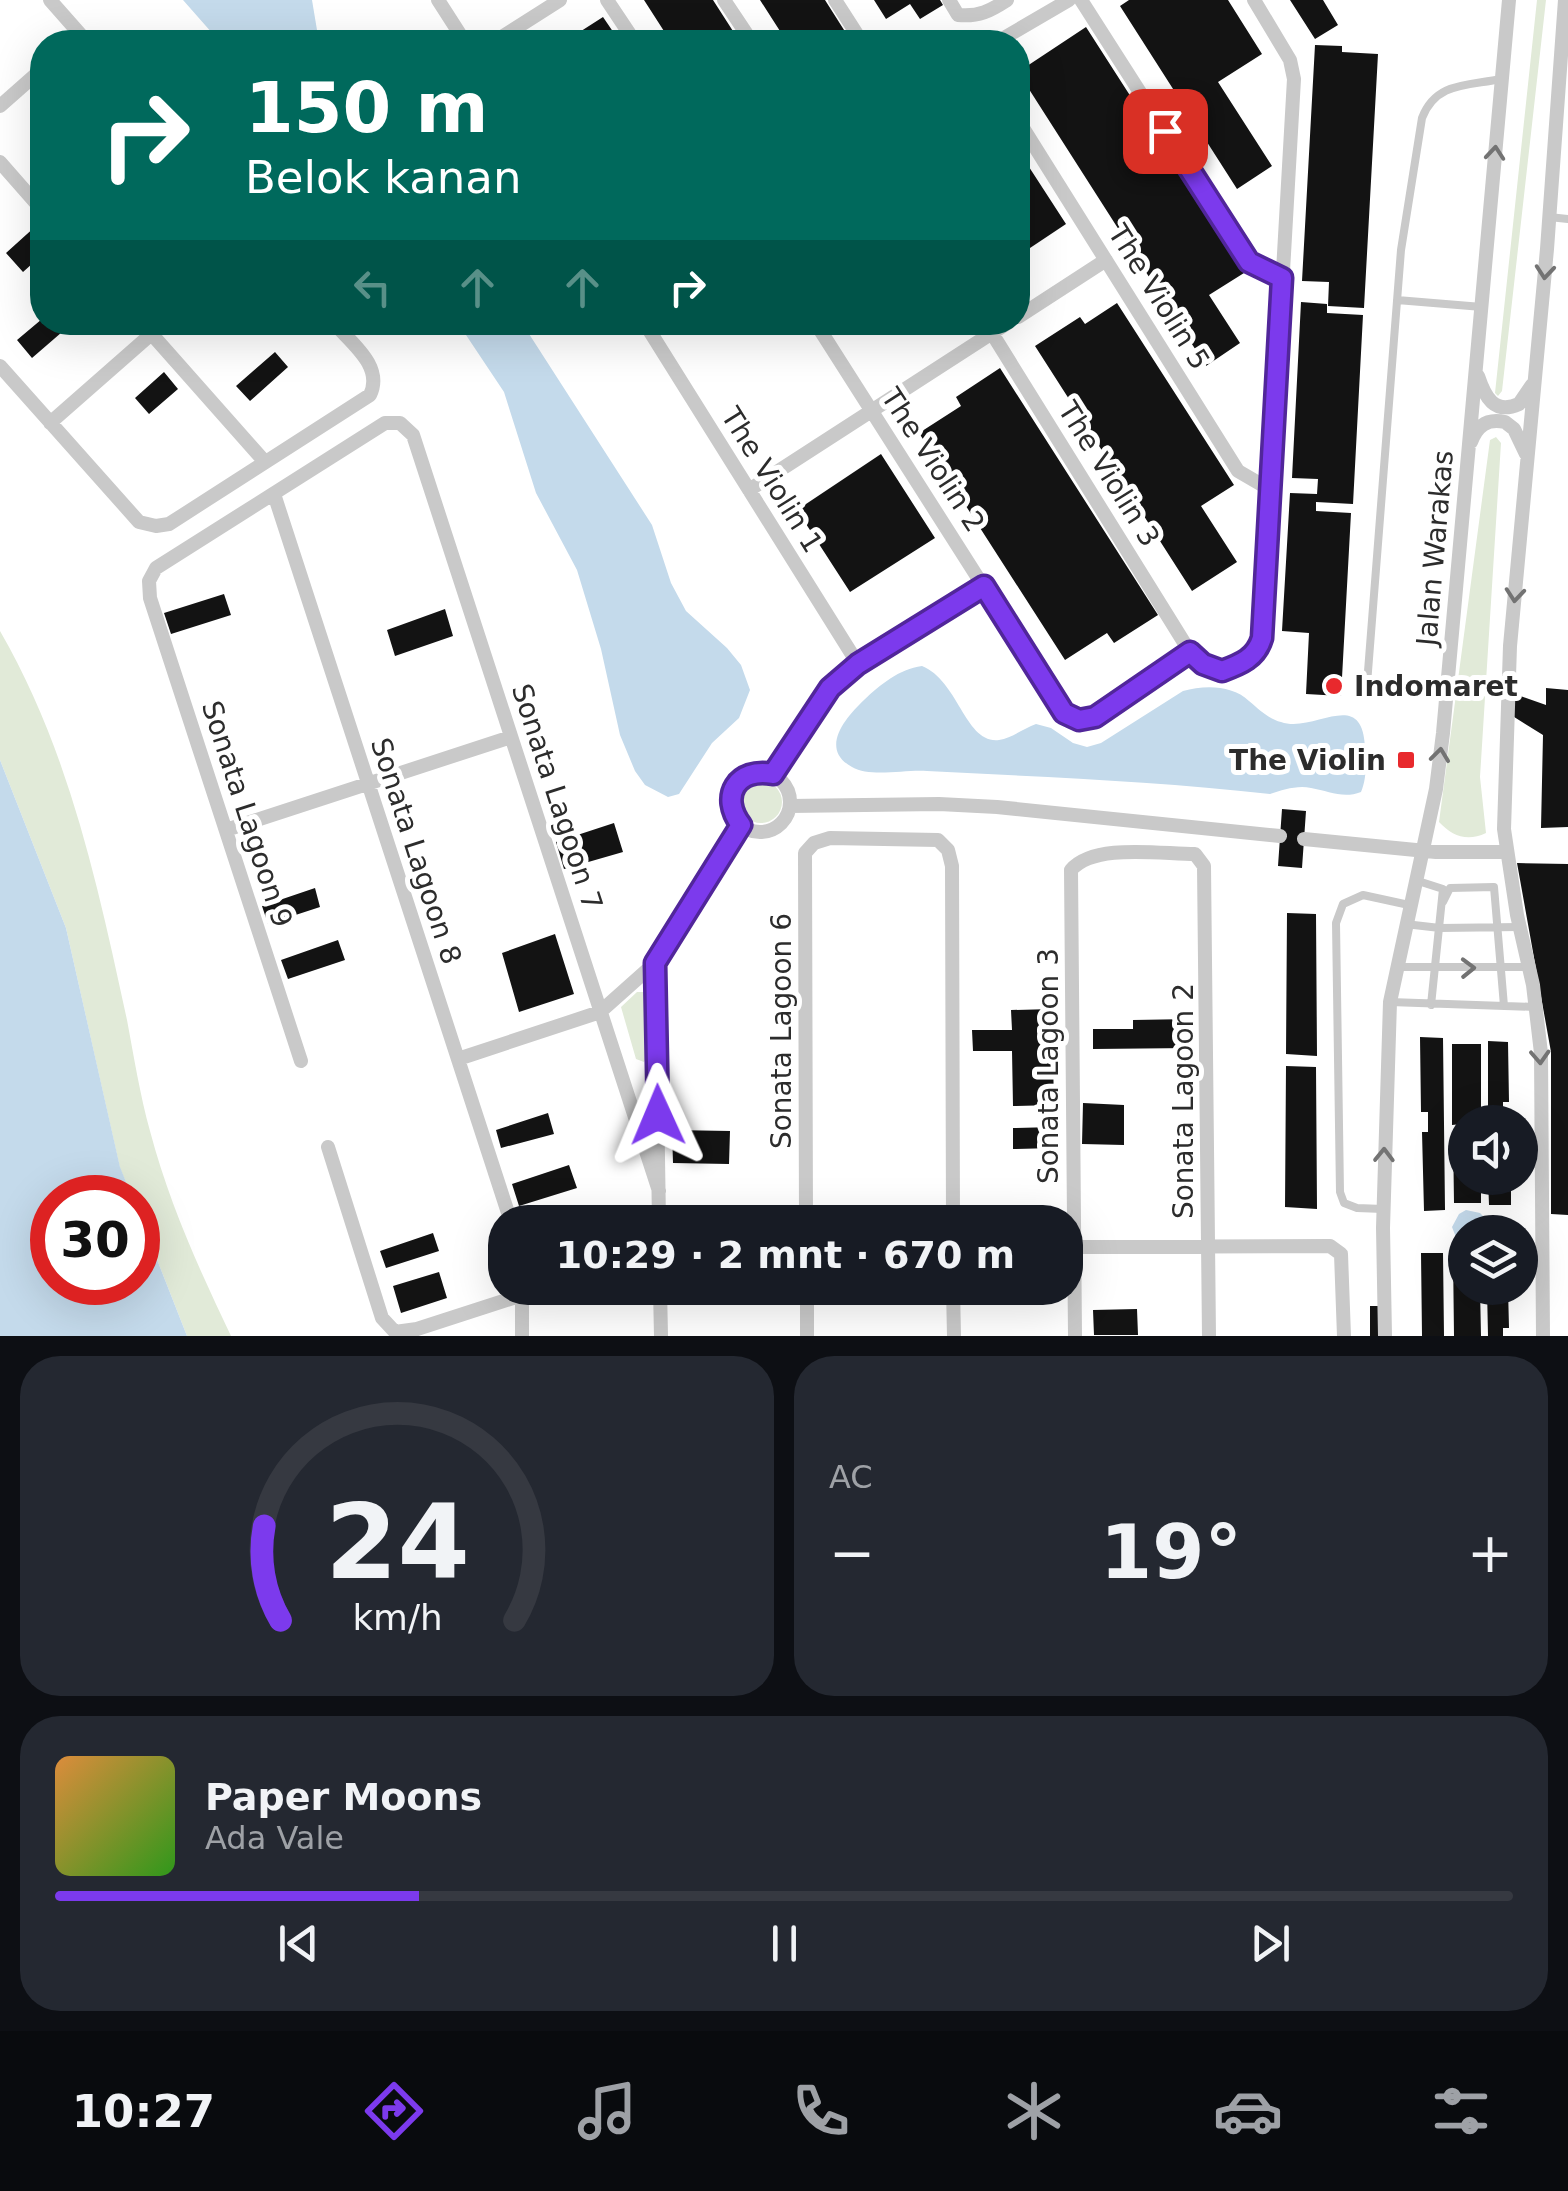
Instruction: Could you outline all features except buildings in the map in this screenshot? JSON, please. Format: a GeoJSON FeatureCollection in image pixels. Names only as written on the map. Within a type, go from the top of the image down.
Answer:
{"type":"FeatureCollection","features":[{"type":"Feature","properties":{"kind":"street"},"geometry":{"type":"LineString","coordinates":[[50,0],[73,30]]}},
{"type":"Feature","properties":{"kind":"street"},"geometry":{"type":"LineString","coordinates":[[438,0],[457,30]]}},
{"type":"Feature","properties":{"kind":"street"},"geometry":{"type":"LineString","coordinates":[[513,30],[560,0]]}},
{"type":"Feature","properties":{"kind":"street"},"geometry":{"type":"LineString","coordinates":[[607,0],[628,30]]}},
{"type":"Feature","properties":{"kind":"street"},"geometry":{"type":"LineString","coordinates":[[724,0],[744,30]]}},
{"type":"Feature","properties":{"kind":"street"},"geometry":{"type":"LineString","coordinates":[[835,0],[854,30]]}},
{"type":"Feature","properties":{"kind":"street"},"geometry":{"type":"LineString","coordinates":[[948,0],[958,15],[974,17],[1007,0]]}},
{"type":"Feature","properties":{"kind":"street"},"geometry":{"type":"LineString","coordinates":[[1017,30],[1069,0]]}},
{"type":"Feature","properties":{"kind":"street"},"geometry":{"type":"LineString","coordinates":[[1081,0],[1249,262],[1282,278]]}},
{"type":"Feature","properties":{"kind":"street"},"geometry":{"type":"LineString","coordinates":[[1190,652],[1203,664],[1222,671],[1241,664],[1258,651],[1262,638],[1294,79],[1290,60],[1254,0]]}},
{"type":"Feature","properties":{"kind":"street","name":"Jalan Warakas"},"geometry":{"type":"LineString","coordinates":[[1385,1336],[1383,1209],[1390,1002],[1436,788],[1447,696],[1509,0]]}},
{"type":"Feature","properties":{"kind":"street"},"geometry":{"type":"LineString","coordinates":[[1542,1336],[1541,1053],[1504,830],[1510,646],[1563,90],[1565,0]]}},
{"type":"Feature","properties":{"kind":"street"},"geometry":{"type":"LineString","coordinates":[[0,106],[30,80]]}},
{"type":"Feature","properties":{"kind":"street","name":"The Violin 5"},"geometry":{"type":"LineString","coordinates":[[1030,139],[1238,470],[1269,488]]}},
{"type":"Feature","properties":{"kind":"street"},"geometry":{"type":"LineString","coordinates":[[0,162],[30,196]]}},
{"type":"Feature","properties":{"kind":"street"},"geometry":{"type":"LineString","coordinates":[[1030,309],[1106,260]]}},
{"type":"Feature","properties":{"kind":"street"},"geometry":{"type":"LineString","coordinates":[[50,423],[139,335]]}},
{"type":"Feature","properties":{"kind":"street"},"geometry":{"type":"LineString","coordinates":[[152,335],[265,462]]}},
{"type":"Feature","properties":{"kind":"street"},"geometry":{"type":"LineString","coordinates":[[0,366],[138,522],[156,526],[170,524],[370,395],[376,383],[373,369],[344,335]]}},
{"type":"Feature","properties":{"kind":"street","name":"The Violin 1"},"geometry":{"type":"LineString","coordinates":[[652,335],[858,664]]}},
{"type":"Feature","properties":{"kind":"street","name":"The Violin 2"},"geometry":{"type":"LineString","coordinates":[[823,335],[1064,713],[1079,720],[1095,717],[1190,652]]}},
{"type":"Feature","properties":{"kind":"street"},"geometry":{"type":"LineString","coordinates":[[749,490],[872,411],[978,335]]}},
{"type":"Feature","properties":{"kind":"street","name":"The Violin 3"},"geometry":{"type":"LineString","coordinates":[[992,335],[1190,652]]}},
{"type":"Feature","properties":{"kind":"street"},"geometry":{"type":"LineString","coordinates":[[1476,370],[1484,394],[1499,408],[1518,404],[1535,380]]}},
{"type":"Feature","properties":{"kind":"street"},"geometry":{"type":"LineString","coordinates":[[1469,447],[1476,429],[1497,420],[1514,429],[1528,458]]}},
{"type":"Feature","properties":{"kind":"street","name":"Sonata Lagoon 7"},"geometry":{"type":"LineString","coordinates":[[274,494],[385,424],[400,424],[412,435],[658,1192]]}},
{"type":"Feature","properties":{"kind":"street","name":"Sonata Lagoon 9"},"geometry":{"type":"LineString","coordinates":[[274,494],[156,568],[148,582],[302,1061]]}},
{"type":"Feature","properties":{"kind":"street","name":"Sonata Lagoon 8"},"geometry":{"type":"LineString","coordinates":[[274,494],[505,1205]]}},
{"type":"Feature","properties":{"kind":"street"},"geometry":{"type":"LineString","coordinates":[[773,774],[830,688],[858,664],[984,586]]}},
{"type":"Feature","properties":{"kind":"street"},"geometry":{"type":"LineString","coordinates":[[226,830],[511,737]]}},
{"type":"Feature","properties":{"kind":"street"},"geometry":{"type":"LineString","coordinates":[[773,774],[789,794],[786,818],[765,832],[752,831],[732,814],[730,799],[734,786],[745,776],[773,774]]}},
{"type":"Feature","properties":{"kind":"street"},"geometry":{"type":"LineString","coordinates":[[790,806],[998,807],[1280,836]]}},
{"type":"Feature","properties":{"kind":"street"},"geometry":{"type":"LineString","coordinates":[[458,1059],[600,1012],[655,963],[741,825]]}},
{"type":"Feature","properties":{"kind":"street","name":"Sonata Lagoon 6"},"geometry":{"type":"LineString","coordinates":[[806,1205],[805,853],[814,843],[830,838],[938,840],[948,850],[952,866],[953,1205]]}},
{"type":"Feature","properties":{"kind":"street"},"geometry":{"type":"LineString","coordinates":[[1304,839],[1423,851],[1507,852]]}},
{"type":"Feature","properties":{"kind":"street","name":"Sonata Lagoon 3"},"geometry":{"type":"LineString","coordinates":[[1070,1205],[1071,870],[1080,860],[1097,854],[1195,854],[1204,866]]}},
{"type":"Feature","properties":{"kind":"street","name":"Sonata Lagoon 2"},"geometry":{"type":"LineString","coordinates":[[1204,866],[1209,1336]]}},
{"type":"Feature","properties":{"kind":"street"},"geometry":{"type":"LineString","coordinates":[[655,963],[658,1205]]}},
{"type":"Feature","properties":{"kind":"street"},"geometry":{"type":"LineString","coordinates":[[328,1147],[382,1318],[395,1332],[417,1329],[488,1305]]}},
{"type":"Feature","properties":{"kind":"street"},"geometry":{"type":"LineString","coordinates":[[1083,1248],[1330,1246],[1341,1254],[1344,1336]]}},
{"type":"Feature","properties":{"kind":"street"},"geometry":{"type":"LineString","coordinates":[[522,1336],[529,1305]]}},
{"type":"Feature","properties":{"kind":"street"},"geometry":{"type":"LineString","coordinates":[[660,1305],[660,1336]]}},
{"type":"Feature","properties":{"kind":"street"},"geometry":{"type":"LineString","coordinates":[[807,1305],[807,1336]]}},
{"type":"Feature","properties":{"kind":"street"},"geometry":{"type":"LineString","coordinates":[[954,1305],[954,1336]]}},
{"type":"Feature","properties":{"kind":"street","name":"Sonata Lagoon 3"},"geometry":{"type":"LineString","coordinates":[[1073,1305],[1075,1336]]}},
{"type":"Feature","properties":{"kind":"lane"},"geometry":{"type":"LineString","coordinates":[[1447,696],[1378,692],[1367,684],[1397,300],[1422,118],[1429,101],[1440,91],[1501,79]]}},
{"type":"Feature","properties":{"kind":"lane"},"geometry":{"type":"LineString","coordinates":[[1550,217],[1568,220]]}},
{"type":"Feature","properties":{"kind":"lane"},"geometry":{"type":"LineString","coordinates":[[1397,300],[1482,307]]}},
{"type":"Feature","properties":{"kind":"lane"},"geometry":{"type":"LineString","coordinates":[[1415,880],[1443,890],[1431,1005]]}},
{"type":"Feature","properties":{"kind":"lane"},"geometry":{"type":"LineString","coordinates":[[1494,887],[1504,1006]]}},
{"type":"Feature","properties":{"kind":"lane"},"geometry":{"type":"LineString","coordinates":[[1444,902],[1450,888],[1512,887]]}},
{"type":"Feature","properties":{"kind":"lane"},"geometry":{"type":"LineString","coordinates":[[1383,1209],[1344,1203],[1340,1192],[1336,923],[1343,904],[1363,895],[1408,905]]}},
{"type":"Feature","properties":{"kind":"lane"},"geometry":{"type":"LineString","coordinates":[[1404,924],[1440,928],[1520,927]]}},
{"type":"Feature","properties":{"kind":"lane"},"geometry":{"type":"LineString","coordinates":[[1396,967],[1528,967]]}},
{"type":"Feature","properties":{"kind":"lane"},"geometry":{"type":"LineString","coordinates":[[1390,1002],[1535,1006]]}},
{"type":"Feature","properties":{"kind":"green space"},"geometry":{"type":"Polygon","coordinates":[[[1537,0],[1546,0],[1502,391],[1498,396],[1495,393],[1537,0]]]}},
{"type":"Feature","properties":{"kind":"green space"},"geometry":{"type":"Polygon","coordinates":[[[1496,437],[1501,443],[1480,777],[1486,833],[1466,837],[1449,831],[1439,822],[1490,440],[1496,437]]]}},
{"type":"Feature","properties":{"kind":"green space"},"geometry":{"type":"Polygon","coordinates":[[[0,631],[24,676],[63,771],[105,919],[158,1158],[186,1235],[231,1336],[187,1336],[160,1267],[160,1175],[123,1175],[120,1168],[66,928],[0,760],[0,631]]]}},
{"type":"Feature","properties":{"kind":"green space"},"geometry":{"type":"Polygon","coordinates":[[[761,781],[776,787],[782,802],[776,817],[761,823],[746,817],[740,802],[746,787],[761,781]]]}},
{"type":"Feature","properties":{"kind":"green space"},"geometry":{"type":"Polygon","coordinates":[[[637,992],[644,992],[648,998],[649,1055],[644,1062],[636,1059],[621,1007],[637,992]]]}},
{"type":"Feature","properties":{"kind":"water"},"geometry":{"type":"Polygon","coordinates":[[[183,0],[312,0],[317,30],[209,30],[183,0]]]}},
{"type":"Feature","properties":{"kind":"water"},"geometry":{"type":"Polygon","coordinates":[[[466,335],[530,335],[652,525],[671,583],[686,611],[741,665],[750,690],[739,718],[712,743],[679,794],[668,797],[645,785],[635,771],[620,735],[601,649],[577,570],[536,493],[504,392],[466,335]]]}},
{"type":"Feature","properties":{"kind":"water"},"geometry":{"type":"Polygon","coordinates":[[[922,666],[945,684],[969,722],[987,739],[1009,737],[1036,724],[1087,747],[1101,743],[1183,691],[1200,688],[1235,692],[1281,722],[1294,724],[1346,715],[1362,729],[1366,764],[1363,787],[1361,792],[1348,795],[1301,787],[1270,794],[1056,777],[869,772],[842,760],[836,743],[849,716],[890,679],[922,666]]]}},
{"type":"Feature","properties":{"kind":"water"},"geometry":{"type":"Polygon","coordinates":[[[0,760],[66,928],[123,1175],[30,1175],[30,1305],[160,1305],[160,1267],[187,1336],[0,1336],[0,760]]]}},
{"type":"Feature","properties":{"kind":"water"},"geometry":{"type":"Polygon","coordinates":[[[1466,1210],[1482,1215],[1458,1215],[1466,1210]]]}},
{"type":"Feature","properties":{"kind":"place","name":"Indomaret"},"geometry":{"type":"Point","coordinates":[1334,686]}},
{"type":"Feature","properties":{"kind":"place","name":"The Violin"},"geometry":{"type":"Point","coordinates":[1406,760]}},
{"type":"Feature","properties":{"kind":"route"},"geometry":{"type":"LineString","coordinates":[[658,1115],[655,963],[741,825],[732,814],[730,799],[734,786],[745,776],[773,774],[830,688],[858,664],[984,586],[1064,713],[1079,720],[1095,717],[1190,652],[1203,664],[1222,671],[1241,664],[1258,651],[1262,638],[1282,278],[1249,262],[1165,131]]}}]}
